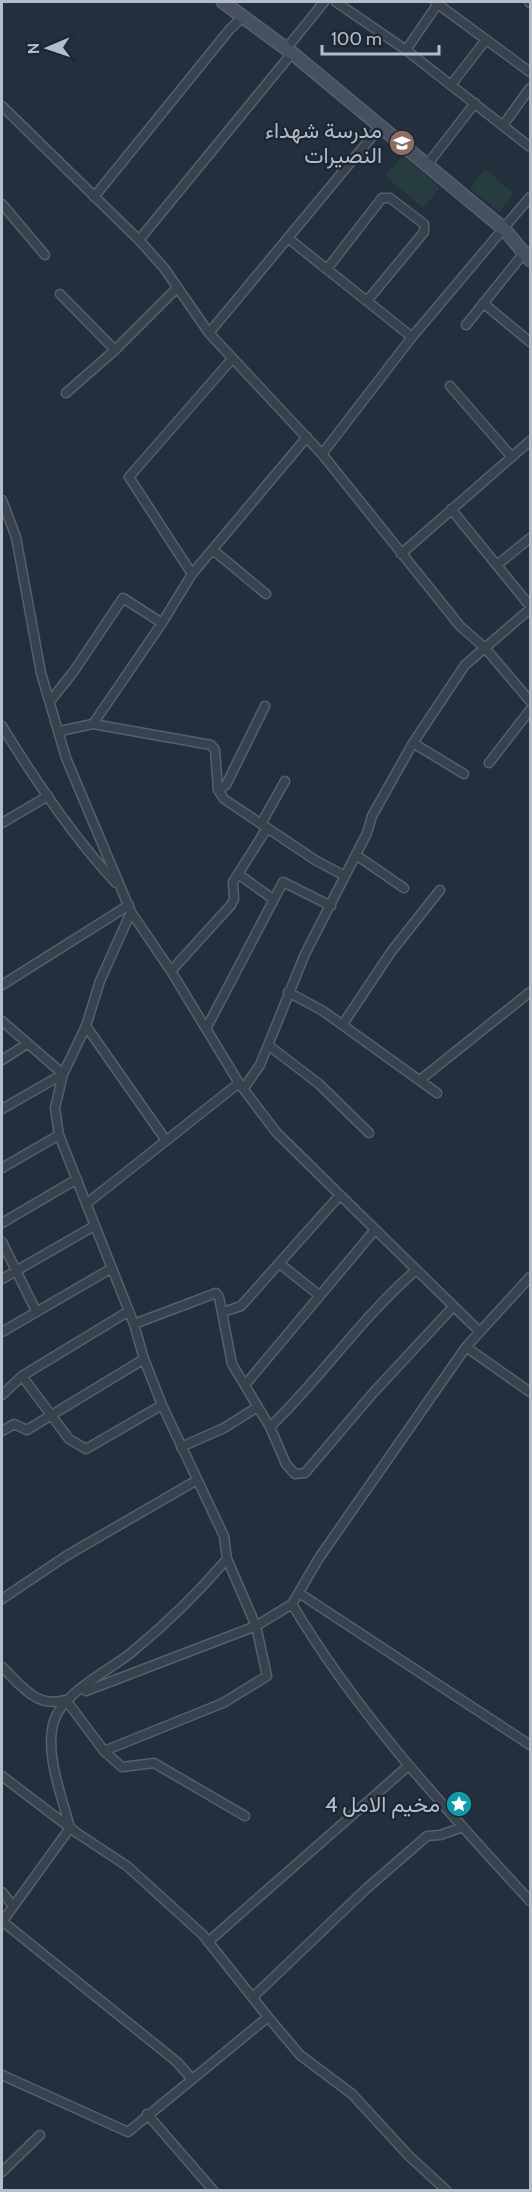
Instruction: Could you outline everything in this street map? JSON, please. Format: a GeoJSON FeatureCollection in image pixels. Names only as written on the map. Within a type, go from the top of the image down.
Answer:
{"type":"FeatureCollection","features":[{"type":"Feature","properties":{"kind":"street"},"geometry":{"type":"LineString","coordinates":[[223,2],[289,51],[504,229],[527,257],[483,303],[466,325]]}},
{"type":"Feature","properties":{"kind":"street"},"geometry":{"type":"LineString","coordinates":[[140,240],[289,51],[324,2]]}},
{"type":"Feature","properties":{"kind":"street"},"geometry":{"type":"LineString","coordinates":[[336,2],[406,50],[531,147]]}},
{"type":"Feature","properties":{"kind":"street"},"geometry":{"type":"LineString","coordinates":[[406,50],[437,2],[485,41],[531,72]]}},
{"type":"Feature","properties":{"kind":"street"},"geometry":{"type":"LineString","coordinates":[[94,196],[230,29],[243,17]]}},
{"type":"Feature","properties":{"kind":"street"},"geometry":{"type":"LineString","coordinates":[[452,85],[485,41]]}},
{"type":"Feature","properties":{"kind":"street"},"geometry":{"type":"LineString","coordinates":[[504,124],[531,88]]}},
{"type":"Feature","properties":{"kind":"street"},"geometry":{"type":"LineString","coordinates":[[427,165],[475,103]]}},
{"type":"Feature","properties":{"kind":"street"},"geometry":{"type":"LineString","coordinates":[[2,106],[140,240],[164,268],[176,289],[209,333],[322,454],[460,626],[486,649],[531,701]]}},
{"type":"Feature","properties":{"kind":"street"},"geometry":{"type":"LineString","coordinates":[[209,333],[380,127]]}},
{"type":"Feature","properties":{"kind":"street"},"geometry":{"type":"LineString","coordinates":[[322,454],[412,337],[531,197]]}},
{"type":"Feature","properties":{"kind":"street"},"geometry":{"type":"LineString","coordinates":[[327,269],[382,198],[390,198],[424,224],[424,232],[367,301]]}},
{"type":"Feature","properties":{"kind":"street"},"geometry":{"type":"LineString","coordinates":[[2,204],[45,255]]}},
{"type":"Feature","properties":{"kind":"street"},"geometry":{"type":"LineString","coordinates":[[289,239],[412,337]]}},
{"type":"Feature","properties":{"kind":"street"},"geometry":{"type":"LineString","coordinates":[[66,393],[115,350],[176,289]]}},
{"type":"Feature","properties":{"kind":"street"},"geometry":{"type":"LineString","coordinates":[[60,294],[115,350]]}},
{"type":"Feature","properties":{"kind":"street"},"geometry":{"type":"LineString","coordinates":[[483,303],[531,342]]}},
{"type":"Feature","properties":{"kind":"street"},"geometry":{"type":"LineString","coordinates":[[192,574],[129,477],[232,359]]}},
{"type":"Feature","properties":{"kind":"street"},"geometry":{"type":"LineString","coordinates":[[450,386],[511,456]]}},
{"type":"Feature","properties":{"kind":"street"},"geometry":{"type":"LineString","coordinates":[[93,724],[162,623],[192,574],[307,437]]}},
{"type":"Feature","properties":{"kind":"street"},"geometry":{"type":"LineString","coordinates":[[401,554],[531,441]]}},
{"type":"Feature","properties":{"kind":"street"},"geometry":{"type":"LineString","coordinates":[[2,500],[16,537],[41,673],[51,700],[66,758],[130,909],[171,970],[242,1085],[276,1132],[374,1231],[480,1332]]}},
{"type":"Feature","properties":{"kind":"street"},"geometry":{"type":"LineString","coordinates":[[86,1204],[165,1139],[242,1085],[260,1065],[288,992],[356,855],[372,816],[413,743],[465,664],[486,649],[531,607],[452,509]]}},
{"type":"Feature","properties":{"kind":"street"},"geometry":{"type":"LineString","coordinates":[[497,565],[531,538]]}},
{"type":"Feature","properties":{"kind":"street"},"geometry":{"type":"LineString","coordinates":[[213,550],[266,594]]}},
{"type":"Feature","properties":{"kind":"street"},"geometry":{"type":"LineString","coordinates":[[51,700],[74,671],[123,598],[162,623]]}},
{"type":"Feature","properties":{"kind":"street"},"geometry":{"type":"LineString","coordinates":[[218,790],[225,785],[265,706]]}},
{"type":"Feature","properties":{"kind":"street"},"geometry":{"type":"LineString","coordinates":[[489,763],[531,710]]}},
{"type":"Feature","properties":{"kind":"street"},"geometry":{"type":"LineString","coordinates":[[60,731],[93,724],[211,745],[215,750],[218,790],[231,805],[315,860],[345,876]]}},
{"type":"Feature","properties":{"kind":"street"},"geometry":{"type":"LineString","coordinates":[[2,726],[48,796],[102,868],[119,886]]}},
{"type":"Feature","properties":{"kind":"street"},"geometry":{"type":"LineString","coordinates":[[413,743],[464,774]]}},
{"type":"Feature","properties":{"kind":"street"},"geometry":{"type":"LineString","coordinates":[[171,970],[231,906],[234,899],[233,882],[264,826],[285,781]]}},
{"type":"Feature","properties":{"kind":"street"},"geometry":{"type":"LineString","coordinates":[[2,823],[48,796]]}},
{"type":"Feature","properties":{"kind":"street"},"geometry":{"type":"LineString","coordinates":[[356,855],[404,888]]}},
{"type":"Feature","properties":{"kind":"street"},"geometry":{"type":"LineString","coordinates":[[238,874],[273,899]]}},
{"type":"Feature","properties":{"kind":"street"},"geometry":{"type":"LineString","coordinates":[[207,1027],[283,882],[331,906]]}},
{"type":"Feature","properties":{"kind":"street"},"geometry":{"type":"LineString","coordinates":[[343,1024],[391,952],[440,890]]}},
{"type":"Feature","properties":{"kind":"street"},"geometry":{"type":"LineString","coordinates":[[2,985],[130,909]]}},
{"type":"Feature","properties":{"kind":"street"},"geometry":{"type":"LineString","coordinates":[[104,1751],[223,1703],[267,1676],[256,1626],[226,1560],[224,1536],[162,1405],[144,1359],[134,1324],[59,1135],[55,1108],[63,1074],[86,1026],[100,981],[130,909]]}},
{"type":"Feature","properties":{"kind":"street"},"geometry":{"type":"LineString","coordinates":[[288,992],[297,994],[343,1024],[437,1093]]}},
{"type":"Feature","properties":{"kind":"street"},"geometry":{"type":"LineString","coordinates":[[420,1080],[531,992]]}},
{"type":"Feature","properties":{"kind":"street"},"geometry":{"type":"LineString","coordinates":[[2,1021],[63,1074]]}},
{"type":"Feature","properties":{"kind":"street"},"geometry":{"type":"LineString","coordinates":[[86,1026],[165,1139]]}},
{"type":"Feature","properties":{"kind":"street"},"geometry":{"type":"LineString","coordinates":[[2,1060],[27,1044]]}},
{"type":"Feature","properties":{"kind":"street"},"geometry":{"type":"LineString","coordinates":[[268,1045],[319,1084],[369,1133]]}},
{"type":"Feature","properties":{"kind":"street"},"geometry":{"type":"LineString","coordinates":[[2,1109],[63,1074]]}},
{"type":"Feature","properties":{"kind":"street"},"geometry":{"type":"LineString","coordinates":[[2,1168],[59,1135]]}},
{"type":"Feature","properties":{"kind":"street"},"geometry":{"type":"LineString","coordinates":[[2,1223],[77,1179]]}},
{"type":"Feature","properties":{"kind":"street"},"geometry":{"type":"LineString","coordinates":[[223,1312],[241,1306],[340,1195]]}},
{"type":"Feature","properties":{"kind":"street"},"geometry":{"type":"LineString","coordinates":[[2,1279],[94,1226]]}},
{"type":"Feature","properties":{"kind":"street"},"geometry":{"type":"LineString","coordinates":[[245,1385],[374,1231]]}},
{"type":"Feature","properties":{"kind":"street"},"geometry":{"type":"LineString","coordinates":[[2,1242],[36,1311]]}},
{"type":"Feature","properties":{"kind":"street"},"geometry":{"type":"LineString","coordinates":[[280,1264],[319,1295]]}},
{"type":"Feature","properties":{"kind":"street"},"geometry":{"type":"LineString","coordinates":[[2,1332],[112,1268]]}},
{"type":"Feature","properties":{"kind":"street"},"geometry":{"type":"LineString","coordinates":[[270,1427],[294,1404],[394,1289],[415,1271]]}},
{"type":"Feature","properties":{"kind":"street"},"geometry":{"type":"LineString","coordinates":[[2,1667],[32,1695],[45,1703],[66,1700],[106,1681],[256,1626],[292,1604],[332,1539],[466,1347],[531,1277]]}},
{"type":"Feature","properties":{"kind":"street"},"geometry":{"type":"LineString","coordinates":[[134,1324],[216,1293],[223,1312],[232,1364],[256,1408],[270,1427],[286,1464],[296,1474],[305,1473],[373,1393],[453,1307]]}},
{"type":"Feature","properties":{"kind":"street"},"geometry":{"type":"LineString","coordinates":[[2,1395],[22,1376],[129,1311]]}},
{"type":"Feature","properties":{"kind":"street"},"geometry":{"type":"LineString","coordinates":[[466,1347],[531,1392]]}},
{"type":"Feature","properties":{"kind":"street"},"geometry":{"type":"LineString","coordinates":[[2,1431],[14,1424],[27,1430],[144,1359]]}},
{"type":"Feature","properties":{"kind":"street"},"geometry":{"type":"LineString","coordinates":[[22,1376],[69,1439],[86,1449],[162,1405]]}},
{"type":"Feature","properties":{"kind":"street"},"geometry":{"type":"LineString","coordinates":[[181,1447],[224,1428],[256,1408]]}},
{"type":"Feature","properties":{"kind":"street"},"geometry":{"type":"LineString","coordinates":[[2,1599],[66,1556],[197,1480]]}},
{"type":"Feature","properties":{"kind":"street"},"geometry":{"type":"LineString","coordinates":[[192,2079],[177,2062],[2,1921],[70,1828],[51,1742],[54,1720],[66,1700],[132,1652],[199,1592],[226,1560]]}},
{"type":"Feature","properties":{"kind":"street"},"geometry":{"type":"LineString","coordinates":[[299,1593],[531,1745]]}},
{"type":"Feature","properties":{"kind":"street"},"geometry":{"type":"LineString","coordinates":[[292,1604],[315,1642],[407,1767],[531,1901]]}},
{"type":"Feature","properties":{"kind":"street"},"geometry":{"type":"LineString","coordinates":[[66,1700],[104,1751],[122,1767],[154,1762],[246,1816]]}},
{"type":"Feature","properties":{"kind":"street"},"geometry":{"type":"LineString","coordinates":[[208,1942],[407,1767]]}},
{"type":"Feature","properties":{"kind":"street"},"geometry":{"type":"LineString","coordinates":[[2,1776],[70,1828],[127,1866],[208,1942],[300,2055],[352,2094],[409,2156],[446,2190]]}},
{"type":"Feature","properties":{"kind":"street"},"geometry":{"type":"LineString","coordinates":[[253,1997],[366,1889],[427,1836],[440,1835],[463,1827]]}},
{"type":"Feature","properties":{"kind":"street"},"geometry":{"type":"LineString","coordinates":[[2,1892],[14,1906]]}},
{"type":"Feature","properties":{"kind":"street"},"geometry":{"type":"LineString","coordinates":[[2,2075],[128,2132],[147,2114],[268,2017]]}},
{"type":"Feature","properties":{"kind":"street"},"geometry":{"type":"LineString","coordinates":[[147,2114],[213,2190]]}},
{"type":"Feature","properties":{"kind":"street"},"geometry":{"type":"LineString","coordinates":[[2,2172],[40,2135]]}},
{"type":"Feature","properties":{"kind":"green space"},"geometry":{"type":"Polygon","coordinates":[[[403,155],[440,188],[423,208],[385,176],[403,155]]]}},
{"type":"Feature","properties":{"kind":"green space"},"geometry":{"type":"Polygon","coordinates":[[[485,169],[514,194],[499,212],[470,188],[485,169]]]}},
{"type":"Feature","properties":{"kind":"place","name":"مدرسة شهداء النصيرات"},"geometry":{"type":"Point","coordinates":[402,143]}},
{"type":"Feature","properties":{"kind":"place","name":"مخيم الامل 4"},"geometry":{"type":"Point","coordinates":[459,1804]}}]}
